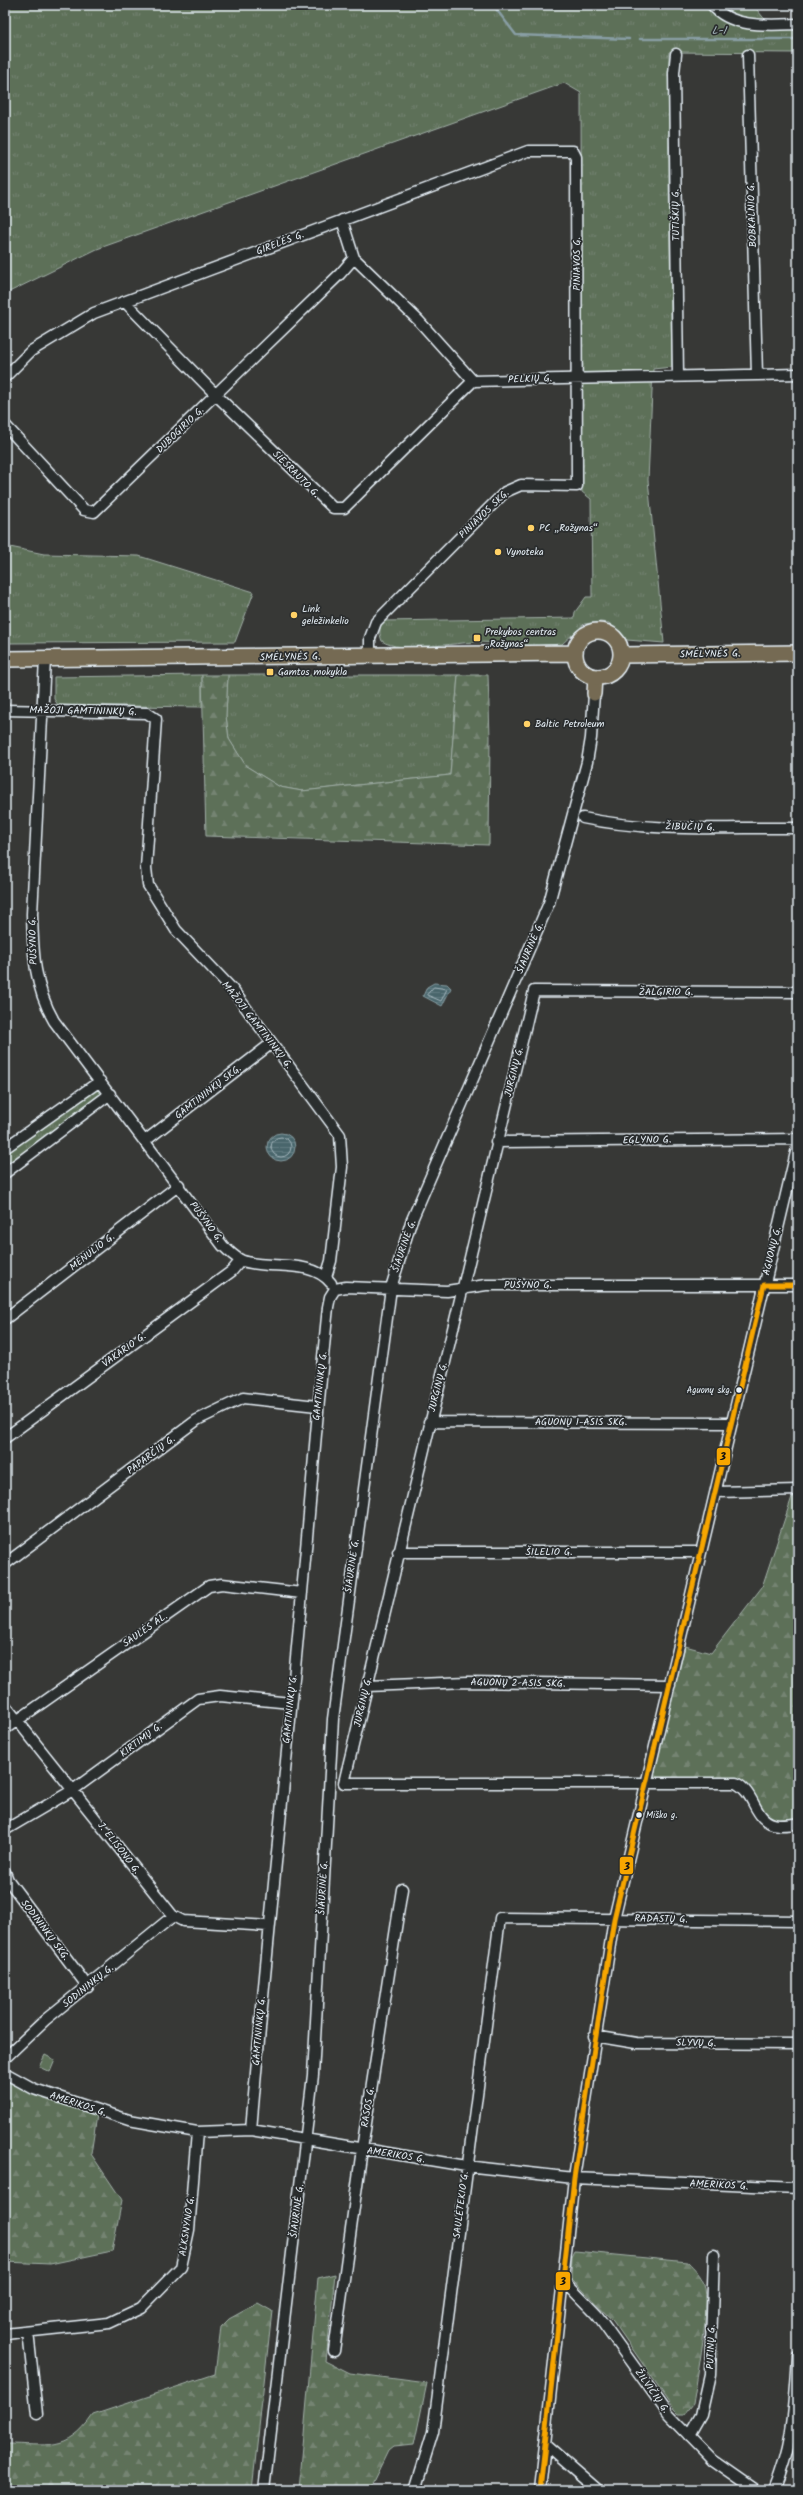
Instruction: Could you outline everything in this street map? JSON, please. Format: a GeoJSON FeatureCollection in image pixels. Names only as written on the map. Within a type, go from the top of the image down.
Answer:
{"type":"FeatureCollection","features":[{"type":"Feature","properties":{"kind":"highway"},"geometry":{"type":"LineString","coordinates":[[601,631],[616,639],[621,655],[620,661],[613,672],[608,675],[595,676],[581,668],[576,653],[578,643],[586,635],[601,631]]}},
{"type":"Feature","properties":{"kind":"highway","name":"SMĖLYNĖS G."},"geometry":{"type":"LineString","coordinates":[[5,659],[576,653]]}},
{"type":"Feature","properties":{"kind":"highway","name":"SMĖLYNĖS G."},"geometry":{"type":"LineString","coordinates":[[621,655],[798,653]]}},
{"type":"Feature","properties":{"kind":"main road","name":"ŠIAURINĖ G."},"geometry":{"type":"LineString","coordinates":[[594,694],[595,676]]}},
{"type":"Feature","properties":{"kind":"street"},"geometry":{"type":"LineString","coordinates":[[712,5],[722,14],[742,22],[798,24]]}},
{"type":"Feature","properties":{"kind":"street","name":"TUTIŠKIŲ G."},"geometry":{"type":"LineString","coordinates":[[676,54],[674,73],[678,376]]}},
{"type":"Feature","properties":{"kind":"street","name":"BOBKALNIO G."},"geometry":{"type":"LineString","coordinates":[[748,55],[756,375]]}},
{"type":"Feature","properties":{"kind":"street","name":"GIRELĖS G."},"geometry":{"type":"LineString","coordinates":[[5,377],[31,351],[94,313],[528,151],[573,152]]}},
{"type":"Feature","properties":{"kind":"street","name":"PINIAVOS G."},"geometry":{"type":"LineString","coordinates":[[573,152],[576,157],[578,378]]}},
{"type":"Feature","properties":{"kind":"street"},"geometry":{"type":"LineString","coordinates":[[342,220],[354,258],[419,321],[473,380]]}},
{"type":"Feature","properties":{"kind":"street","name":"DUBOGIRIO G."},"geometry":{"type":"LineString","coordinates":[[5,426],[84,510],[94,512],[340,274],[354,258]]}},
{"type":"Feature","properties":{"kind":"street","name":"SIESRAUTO G."},"geometry":{"type":"LineString","coordinates":[[125,302],[327,505],[339,509],[344,508],[473,380]]}},
{"type":"Feature","properties":{"kind":"street","name":"PELKIŲ G."},"geometry":{"type":"LineString","coordinates":[[473,380],[798,374]]}},
{"type":"Feature","properties":{"kind":"street","name":"PINIAVOS SKG."},"geometry":{"type":"LineString","coordinates":[[370,656],[370,638],[376,622],[505,492],[521,485],[576,486],[578,378]]}},
{"type":"Feature","properties":{"kind":"street","name":"PUŠYNO G."},"geometry":{"type":"LineString","coordinates":[[45,659],[32,914],[34,969],[41,997],[54,1021],[223,1246],[241,1260]]}},
{"type":"Feature","properties":{"kind":"street","name":"ŠIAURINĖ G."},"geometry":{"type":"LineString","coordinates":[[264,2490],[307,2139],[313,2067],[333,1719],[390,1288],[403,1243],[549,903],[587,762],[591,738],[594,694]]}},
{"type":"Feature","properties":{"kind":"street","name":"MAŽOJI GAMTININKŲ G."},"geometry":{"type":"LineString","coordinates":[[5,710],[43,709],[147,712],[156,718],[146,868],[148,885],[176,930],[232,989],[340,1135],[342,1166],[331,1261],[326,1277]]}},
{"type":"Feature","properties":{"kind":"street","name":"ŽIBUČIŲ G."},"geometry":{"type":"LineString","coordinates":[[583,818],[622,824],[677,827],[798,828]]}},
{"type":"Feature","properties":{"kind":"street","name":"ŽALGIRIO G."},"geometry":{"type":"LineString","coordinates":[[534,991],[798,992]]}},
{"type":"Feature","properties":{"kind":"street","name":"JURGINŲ G."},"geometry":{"type":"LineString","coordinates":[[534,991],[496,1142],[344,1783],[646,1784]]}},
{"type":"Feature","properties":{"kind":"street","name":"GAMTININKŲ SKG."},"geometry":{"type":"LineString","coordinates":[[145,1141],[272,1043]]}},
{"type":"Feature","properties":{"kind":"street"},"geometry":{"type":"LineString","coordinates":[[5,1148],[100,1081]]}},
{"type":"Feature","properties":{"kind":"street"},"geometry":{"type":"LineString","coordinates":[[7,1168],[110,1094]]}},
{"type":"Feature","properties":{"kind":"street","name":"EGLYNO G."},"geometry":{"type":"LineString","coordinates":[[496,1142],[798,1139]]}},
{"type":"Feature","properties":{"kind":"street","name":"AGUONŲ G."},"geometry":{"type":"LineString","coordinates":[[540,2490],[574,2178],[594,2036],[614,1919],[798,1144]]}},
{"type":"Feature","properties":{"kind":"street","name":"MĖNULIO G."},"geometry":{"type":"LineString","coordinates":[[5,1319],[178,1185]]}},
{"type":"Feature","properties":{"kind":"street"},"geometry":{"type":"LineString","coordinates":[[241,1260],[301,1268],[326,1277],[335,1289]]}},
{"type":"Feature","properties":{"kind":"street","name":"VAKARIO G."},"geometry":{"type":"LineString","coordinates":[[5,1438],[232,1271],[241,1260]]}},
{"type":"Feature","properties":{"kind":"street","name":"PUŠYNO G."},"geometry":{"type":"LineString","coordinates":[[335,1289],[346,1287],[447,1291],[486,1285],[798,1285]]}},
{"type":"Feature","properties":{"kind":"street","name":"GAMTININKŲ G."},"geometry":{"type":"LineString","coordinates":[[251,2130],[268,1926],[302,1593],[317,1406],[328,1307],[330,1297],[335,1289]]}},
{"type":"Feature","properties":{"kind":"street","name":"PAPARČIŲ G."},"geometry":{"type":"LineString","coordinates":[[5,1564],[197,1420],[243,1398],[317,1406]]}},
{"type":"Feature","properties":{"kind":"street","name":"AGUONŲ 1-ASIS SKG."},"geometry":{"type":"LineString","coordinates":[[429,1422],[732,1423]]}},
{"type":"Feature","properties":{"kind":"street"},"geometry":{"type":"LineString","coordinates":[[716,1492],[798,1490]]}},
{"type":"Feature","properties":{"kind":"street","name":"ŠILELIO G."},"geometry":{"type":"LineString","coordinates":[[398,1552],[701,1552]]}},
{"type":"Feature","properties":{"kind":"street","name":"SAULĖS AL."},"geometry":{"type":"LineString","coordinates":[[5,1729],[209,1586],[222,1584],[302,1593]]}},
{"type":"Feature","properties":{"kind":"street","name":"AGUONŲ 2-ASIS SKG."},"geometry":{"type":"LineString","coordinates":[[367,1686],[468,1682],[670,1685]]}},
{"type":"Feature","properties":{"kind":"street","name":"KIRTIMŲ G."},"geometry":{"type":"LineString","coordinates":[[5,1830],[73,1790],[198,1699],[220,1696],[291,1703]]}},
{"type":"Feature","properties":{"kind":"street","name":"J. ELISONO G."},"geometry":{"type":"LineString","coordinates":[[6,1708],[18,1721],[173,1916]]}},
{"type":"Feature","properties":{"kind":"street"},"geometry":{"type":"LineString","coordinates":[[646,1784],[736,1783],[744,1787],[752,1798],[759,1816],[765,1821],[783,1825],[798,1823]]}},
{"type":"Feature","properties":{"kind":"street","name":"SODININKŲ SKG."},"geometry":{"type":"LineString","coordinates":[[5,1872],[8,1880],[88,1987]]}},
{"type":"Feature","properties":{"kind":"street","name":"RASOS G."},"geometry":{"type":"LineString","coordinates":[[334,2351],[362,2149],[402,1888]]}},
{"type":"Feature","properties":{"kind":"street"},"geometry":{"type":"LineString","coordinates":[[173,1916],[183,1921],[268,1926]]}},
{"type":"Feature","properties":{"kind":"street","name":"SODININKŲ G."},"geometry":{"type":"LineString","coordinates":[[5,2058],[45,2020],[88,1987],[173,1916]]}},
{"type":"Feature","properties":{"kind":"street","name":"RADASTŲ G."},"geometry":{"type":"LineString","coordinates":[[500,1918],[798,1921]]}},
{"type":"Feature","properties":{"kind":"street","name":"SAULĖTEKIO G."},"geometry":{"type":"LineString","coordinates":[[415,2490],[433,2432],[466,2166],[500,1918]]}},
{"type":"Feature","properties":{"kind":"street","name":"SLYVŲ G."},"geometry":{"type":"LineString","coordinates":[[594,2036],[636,2043],[798,2044]]}},
{"type":"Feature","properties":{"kind":"street","name":"AMERIKOS G."},"geometry":{"type":"LineString","coordinates":[[5,2073],[34,2089],[129,2120],[196,2132],[251,2130],[466,2166],[574,2178],[798,2188]]}},
{"type":"Feature","properties":{"kind":"street","name":"ALKSNYNO G."},"geometry":{"type":"LineString","coordinates":[[5,2334],[109,2323],[141,2308],[181,2267],[190,2217],[196,2132]]}},
{"type":"Feature","properties":{"kind":"street","name":"PUTINŲ G."},"geometry":{"type":"LineString","coordinates":[[689,2436],[701,2415],[710,2375],[714,2255]]}},
{"type":"Feature","properties":{"kind":"street","name":"ŽILVIČIŲ G."},"geometry":{"type":"LineString","coordinates":[[562,2279],[597,2315],[669,2415],[712,2460],[756,2490]]}},
{"type":"Feature","properties":{"kind":"street"},"geometry":{"type":"LineString","coordinates":[[28,2332],[37,2414]]}},
{"type":"Feature","properties":{"kind":"street"},"geometry":{"type":"LineString","coordinates":[[774,2490],[786,2460],[793,2430],[798,2358]]}},
{"type":"Feature","properties":{"kind":"street"},"geometry":{"type":"LineString","coordinates":[[545,2444],[598,2490]]}},
{"type":"Feature","properties":{"kind":"green space"},"geometry":{"type":"Polygon","coordinates":[[[5,5],[753,5],[772,28],[798,27],[798,53],[669,52],[669,183],[672,367],[653,369],[648,480],[664,643],[627,640],[609,623],[600,622],[584,624],[562,644],[519,646],[489,642],[469,642],[401,647],[390,645],[382,641],[380,633],[383,621],[574,618],[575,612],[586,597],[592,597],[591,499],[582,492],[581,93],[564,83],[97,249],[5,294],[5,5]]]}},
{"type":"Feature","properties":{"kind":"green space"},"geometry":{"type":"Polygon","coordinates":[[[5,546],[44,554],[139,556],[254,592],[235,642],[5,643],[5,546]]]}},
{"type":"Feature","properties":{"kind":"green space"},"geometry":{"type":"Polygon","coordinates":[[[202,675],[202,707],[58,705],[54,699],[54,677],[202,675]]]}},
{"type":"Feature","properties":{"kind":"green space"},"geometry":{"type":"Polygon","coordinates":[[[202,675],[228,675],[226,716],[229,739],[246,766],[280,787],[302,791],[450,775],[458,675],[488,675],[490,737],[489,845],[206,836],[202,675]]]}},
{"type":"Feature","properties":{"kind":"green space"},"geometry":{"type":"Polygon","coordinates":[[[228,675],[458,675],[450,775],[302,791],[280,787],[246,766],[229,739],[226,716],[228,675]]]}},
{"type":"Feature","properties":{"kind":"green space"},"geometry":{"type":"Polygon","coordinates":[[[94,1089],[100,1090],[101,1095],[17,1162],[8,1160],[7,1152],[94,1089]]]}},
{"type":"Feature","properties":{"kind":"green space"},"geometry":{"type":"Polygon","coordinates":[[[792,1497],[798,1497],[798,1819],[784,1821],[765,1817],[746,1785],[737,1778],[651,1778],[685,1646],[711,1653],[762,1587],[792,1497]]]}},
{"type":"Feature","properties":{"kind":"green space"},"geometry":{"type":"Polygon","coordinates":[[[45,2055],[55,2060],[50,2072],[39,2067],[45,2055]]]}},
{"type":"Feature","properties":{"kind":"green space"},"geometry":{"type":"Polygon","coordinates":[[[5,2081],[55,2101],[97,2115],[91,2154],[122,2200],[112,2251],[50,2264],[5,2262],[5,2081]]]}},
{"type":"Feature","properties":{"kind":"green space"},"geometry":{"type":"Polygon","coordinates":[[[575,2251],[688,2262],[695,2269],[703,2281],[706,2294],[705,2325],[693,2404],[686,2413],[679,2413],[672,2406],[613,2321],[571,2278],[572,2257],[575,2251]]]}},
{"type":"Feature","properties":{"kind":"green space"},"geometry":{"type":"Polygon","coordinates":[[[335,2274],[326,2361],[350,2373],[427,2383],[414,2445],[393,2447],[388,2451],[369,2490],[299,2490],[318,2278],[335,2274]]]}},
{"type":"Feature","properties":{"kind":"green space"},"geometry":{"type":"Polygon","coordinates":[[[258,2303],[272,2311],[252,2490],[5,2490],[5,2444],[44,2445],[65,2441],[74,2436],[93,2415],[215,2374],[221,2327],[229,2319],[258,2303]]]}},
{"type":"Feature","properties":{"kind":"water"},"geometry":{"type":"Polygon","coordinates":[[[434,983],[447,984],[451,988],[442,1006],[423,996],[427,987],[434,983]]]}},
{"type":"Feature","properties":{"kind":"water"},"geometry":{"type":"Polygon","coordinates":[[[281,1133],[291,1137],[295,1147],[291,1157],[281,1161],[271,1157],[267,1147],[271,1137],[281,1133]]]}},
{"type":"Feature","properties":{"kind":"waterway","name":"L-1"},"geometry":{"type":"LineString","coordinates":[[493,5],[516,35],[629,39]]}},
{"type":"Feature","properties":{"kind":"waterway","name":"L-1"},"geometry":{"type":"LineString","coordinates":[[640,39],[798,39]]}},
{"type":"Feature","properties":{"kind":"transit line","name":"3"},"geometry":{"type":"LineString","coordinates":[[540,2490],[574,2178],[614,1919],[764,1285],[798,1285]]}},
{"type":"Feature","properties":{"kind":"place","name":"PC „Rožynas“"},"geometry":{"type":"Point","coordinates":[531,528]}},
{"type":"Feature","properties":{"kind":"place","name":"Vynoteka"},"geometry":{"type":"Point","coordinates":[498,552]}},
{"type":"Feature","properties":{"kind":"place","name":"Link geležinkelio"},"geometry":{"type":"Point","coordinates":[294,615]}},
{"type":"Feature","properties":{"kind":"place","name":"Prekybos centras „Rožynas“"},"geometry":{"type":"Point","coordinates":[477,638]}},
{"type":"Feature","properties":{"kind":"place","name":"Gamtos mokykla"},"geometry":{"type":"Point","coordinates":[270,672]}},
{"type":"Feature","properties":{"kind":"place","name":"Baltic Petroleum"},"geometry":{"type":"Point","coordinates":[527,724]}},
{"type":"Feature","properties":{"kind":"place","name":"Aguonų skg."},"geometry":{"type":"Point","coordinates":[739,1390]}},
{"type":"Feature","properties":{"kind":"place","name":"Miško g."},"geometry":{"type":"Point","coordinates":[639,1815]}}]}
